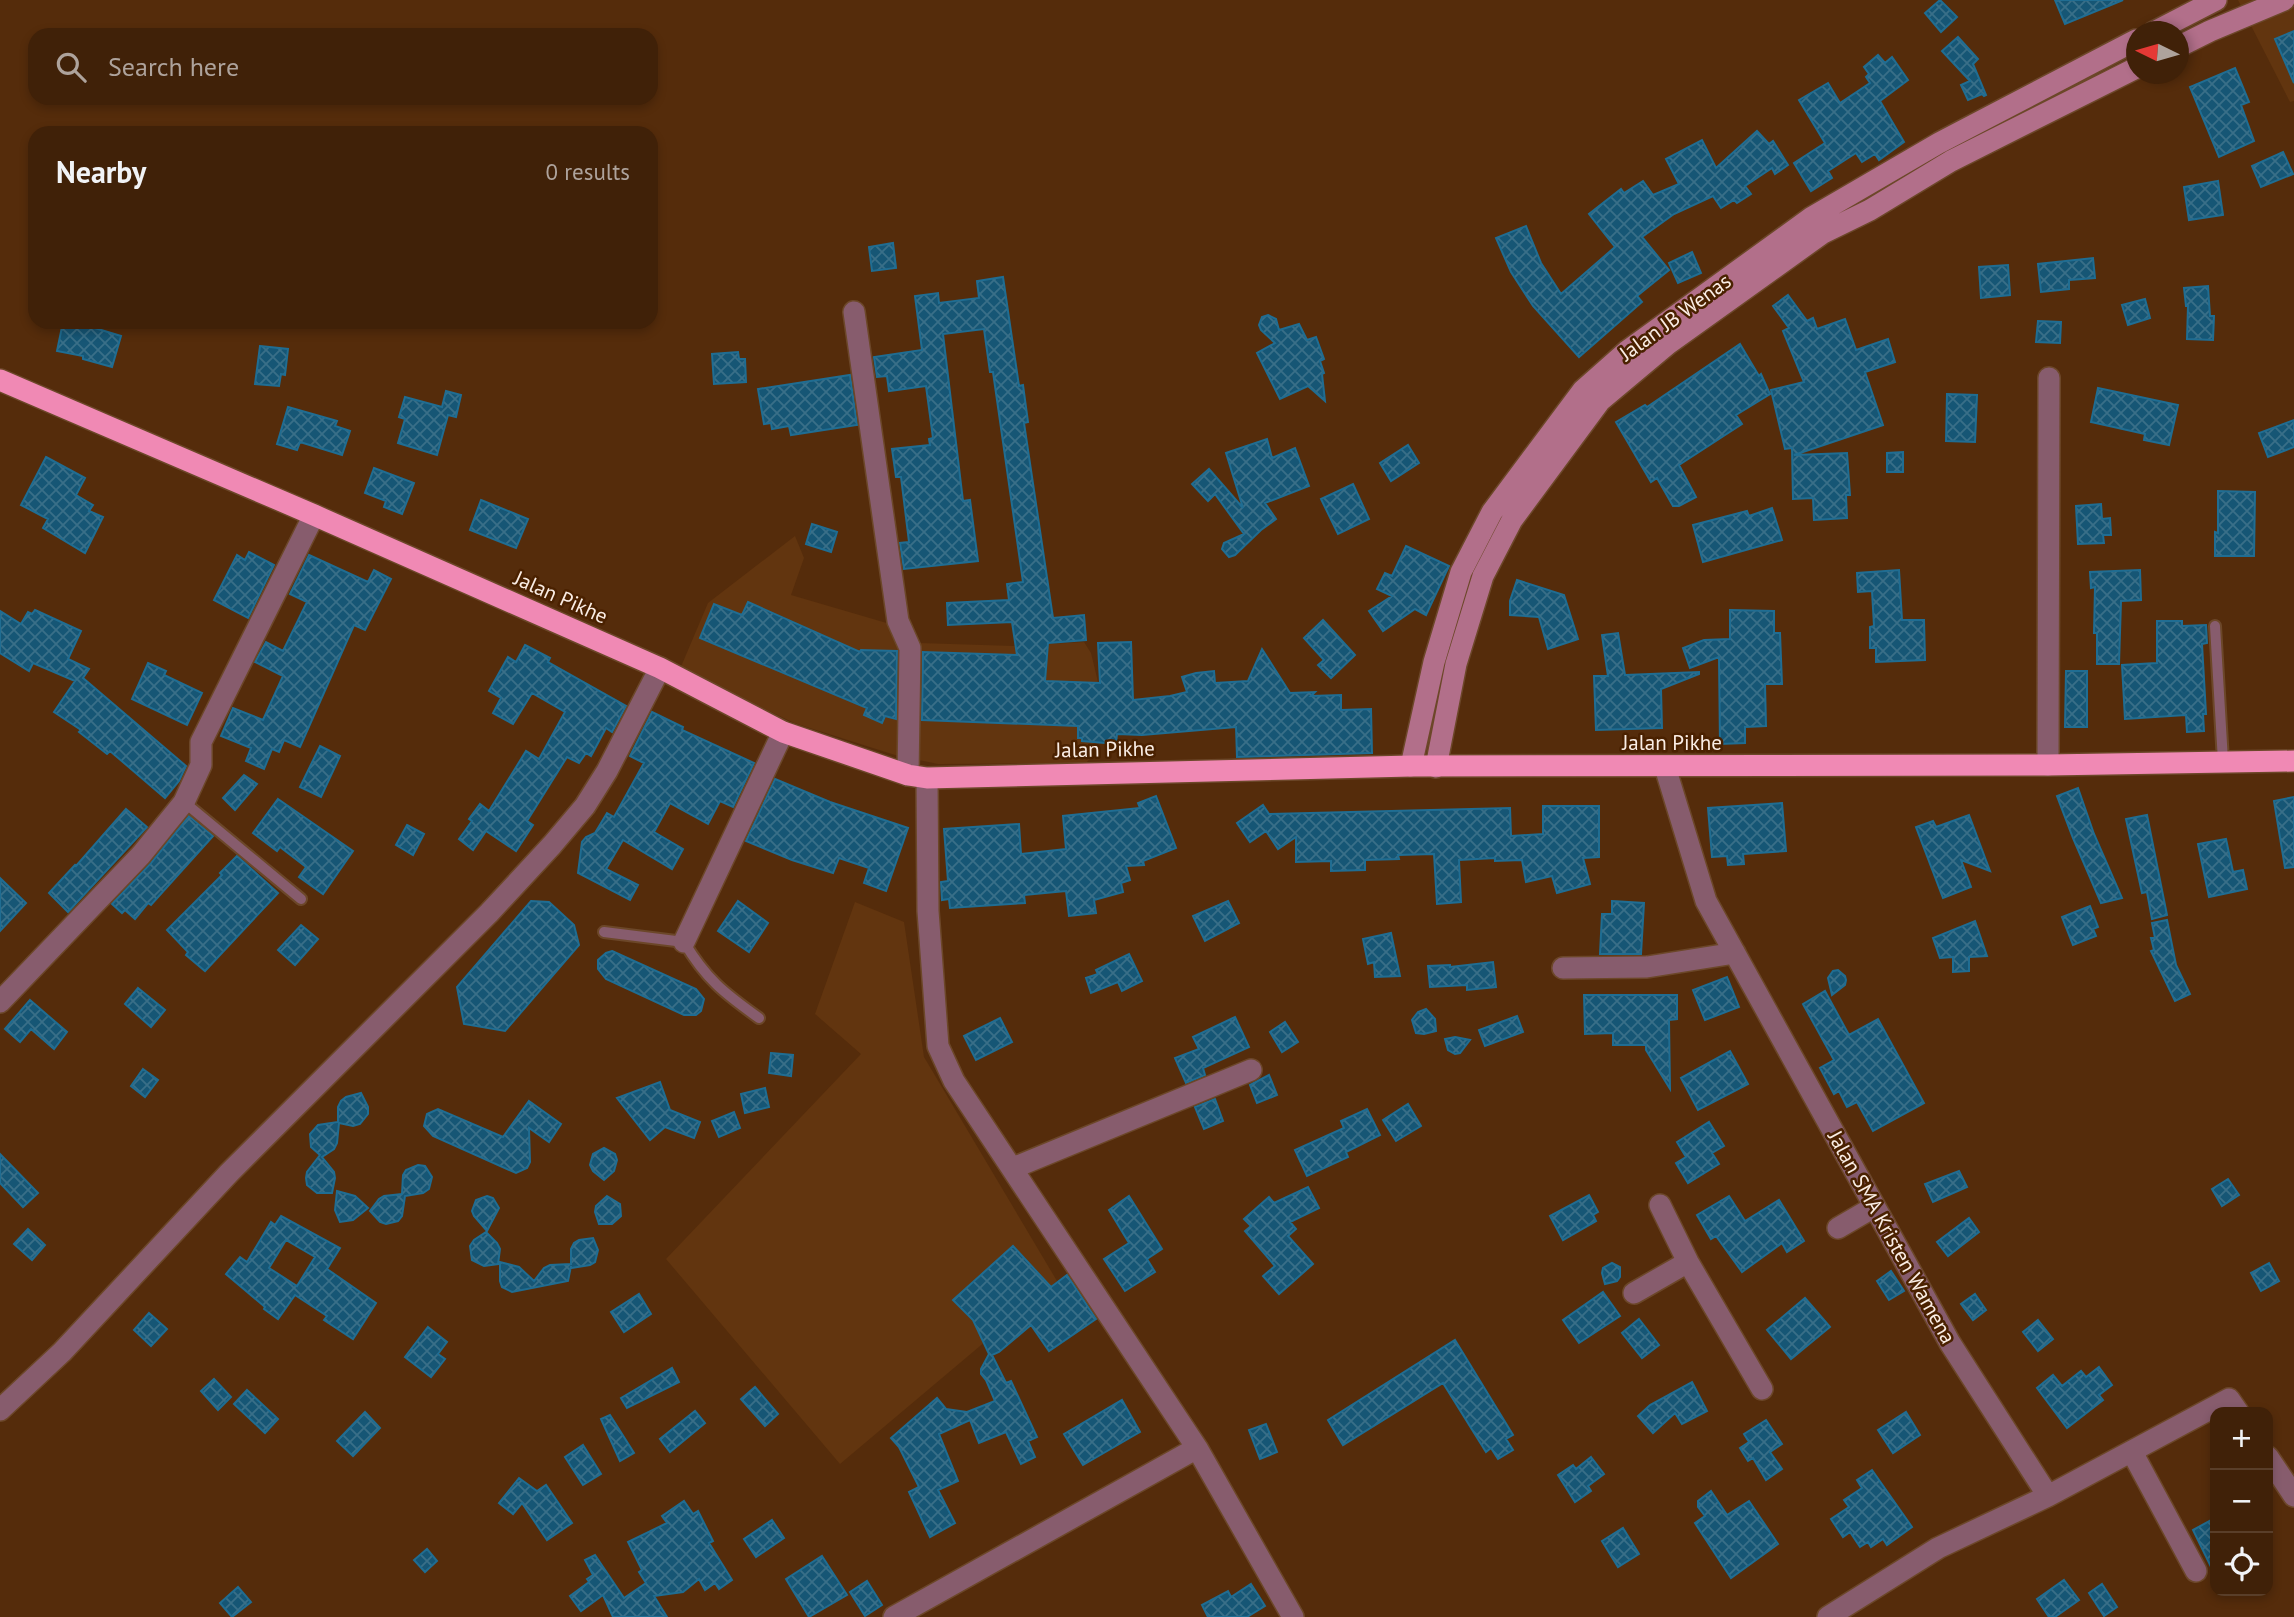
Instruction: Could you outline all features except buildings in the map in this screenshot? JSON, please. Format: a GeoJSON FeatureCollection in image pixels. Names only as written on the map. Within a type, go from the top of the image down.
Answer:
{"type":"FeatureCollection","features":[{"type":"Feature","properties":{"kind":"highway","name":"Jalan Pikhe"},"geometry":{"type":"LineString","coordinates":[[0,380],[314,514],[660,668],[783,732],[918,777],[1411,766],[2048,765],[2294,761]]}},
{"type":"Feature","properties":{"kind":"main road"},"geometry":{"type":"LineString","coordinates":[[2175,21],[2216,0]]}},
{"type":"Feature","properties":{"kind":"main road"},"geometry":{"type":"LineString","coordinates":[[2189,42],[2284,0]]}},
{"type":"Feature","properties":{"kind":"main road","name":"Jalan JB Wenas"},"geometry":{"type":"LineString","coordinates":[[1411,766],[1434,662],[1461,572],[1492,512],[1583,390],[1627,351],[1939,143],[2126,46]]}},
{"type":"Feature","properties":{"kind":"main road","name":"Jalan JB Wenas"},"geometry":{"type":"LineString","coordinates":[[1436,767],[1456,664],[1483,576],[1519,510],[1600,401],[1817,225],[1870,210],[1951,160],[2126,73]]}},
{"type":"Feature","properties":{"kind":"street"},"geometry":{"type":"LineString","coordinates":[[854,312],[898,621],[910,648],[938,1046],[954,1081],[1197,1448],[1293,1617]]}},
{"type":"Feature","properties":{"kind":"street"},"geometry":{"type":"LineString","coordinates":[[2048,765],[2049,378]]}},
{"type":"Feature","properties":{"kind":"street"},"geometry":{"type":"LineString","coordinates":[[0,1002],[141,855],[184,802],[201,765],[201,742],[314,514]]}},
{"type":"Feature","properties":{"kind":"street"},"geometry":{"type":"LineString","coordinates":[[0,1410],[62,1352],[229,1173],[489,913],[552,845],[585,806],[607,771],[660,668]]}},
{"type":"Feature","properties":{"kind":"street"},"geometry":{"type":"LineString","coordinates":[[684,942],[783,732]]}},
{"type":"Feature","properties":{"kind":"street","name":"Jalan SMA Kristen Wamena"},"geometry":{"type":"LineString","coordinates":[[1665,767],[1706,901],[1950,1343],[2048,1496]]}},
{"type":"Feature","properties":{"kind":"street"},"geometry":{"type":"LineString","coordinates":[[1563,968],[1647,967],[1735,953]]}},
{"type":"Feature","properties":{"kind":"street"},"geometry":{"type":"LineString","coordinates":[[1013,1168],[1251,1070]]}},
{"type":"Feature","properties":{"kind":"street"},"geometry":{"type":"LineString","coordinates":[[1660,1205],[1688,1262],[1762,1389]]}},
{"type":"Feature","properties":{"kind":"street"},"geometry":{"type":"LineString","coordinates":[[1838,1228],[1874,1207]]}},
{"type":"Feature","properties":{"kind":"street"},"geometry":{"type":"LineString","coordinates":[[1634,1293],[1688,1262]]}},
{"type":"Feature","properties":{"kind":"street"},"geometry":{"type":"LineString","coordinates":[[2214,1407],[2229,1399],[2235,1407]]}},
{"type":"Feature","properties":{"kind":"street"},"geometry":{"type":"LineString","coordinates":[[1828,1617],[1938,1548],[2048,1496],[2210,1409]]}},
{"type":"Feature","properties":{"kind":"street"},"geometry":{"type":"LineString","coordinates":[[894,1617],[1197,1448]]}},
{"type":"Feature","properties":{"kind":"street"},"geometry":{"type":"LineString","coordinates":[[2132,1452],[2196,1571]]}},
{"type":"Feature","properties":{"kind":"street"},"geometry":{"type":"LineString","coordinates":[[2273,1464],[2294,1496]]}},
{"type":"Feature","properties":{"kind":"lane"},"geometry":{"type":"LineString","coordinates":[[2215,625],[2223,761]]}},
{"type":"Feature","properties":{"kind":"lane"},"geometry":{"type":"LineString","coordinates":[[184,802],[302,899]]}},
{"type":"Feature","properties":{"kind":"lane"},"geometry":{"type":"LineString","coordinates":[[604,932],[684,942],[699,969],[714,984],[759,1018]]}},
{"type":"Feature","properties":{"kind":"shaded area"},"geometry":{"type":"Polygon","coordinates":[[[2238,0],[2294,0],[2294,101],[2290,102],[2238,0]]]}},
{"type":"Feature","properties":{"kind":"shaded area"},"geometry":{"type":"Polygon","coordinates":[[[795,536],[804,558],[791,595],[890,624],[919,643],[1014,646],[1084,642],[1091,653],[1098,682],[1097,751],[1086,763],[938,764],[895,755],[794,723],[680,669],[708,603],[795,536]]]}},
{"type":"Feature","properties":{"kind":"shaded area"},"geometry":{"type":"Polygon","coordinates":[[[855,902],[904,922],[924,1057],[1057,1281],[840,1464],[666,1259],[861,1054],[815,1014],[855,902]]]}}]}
